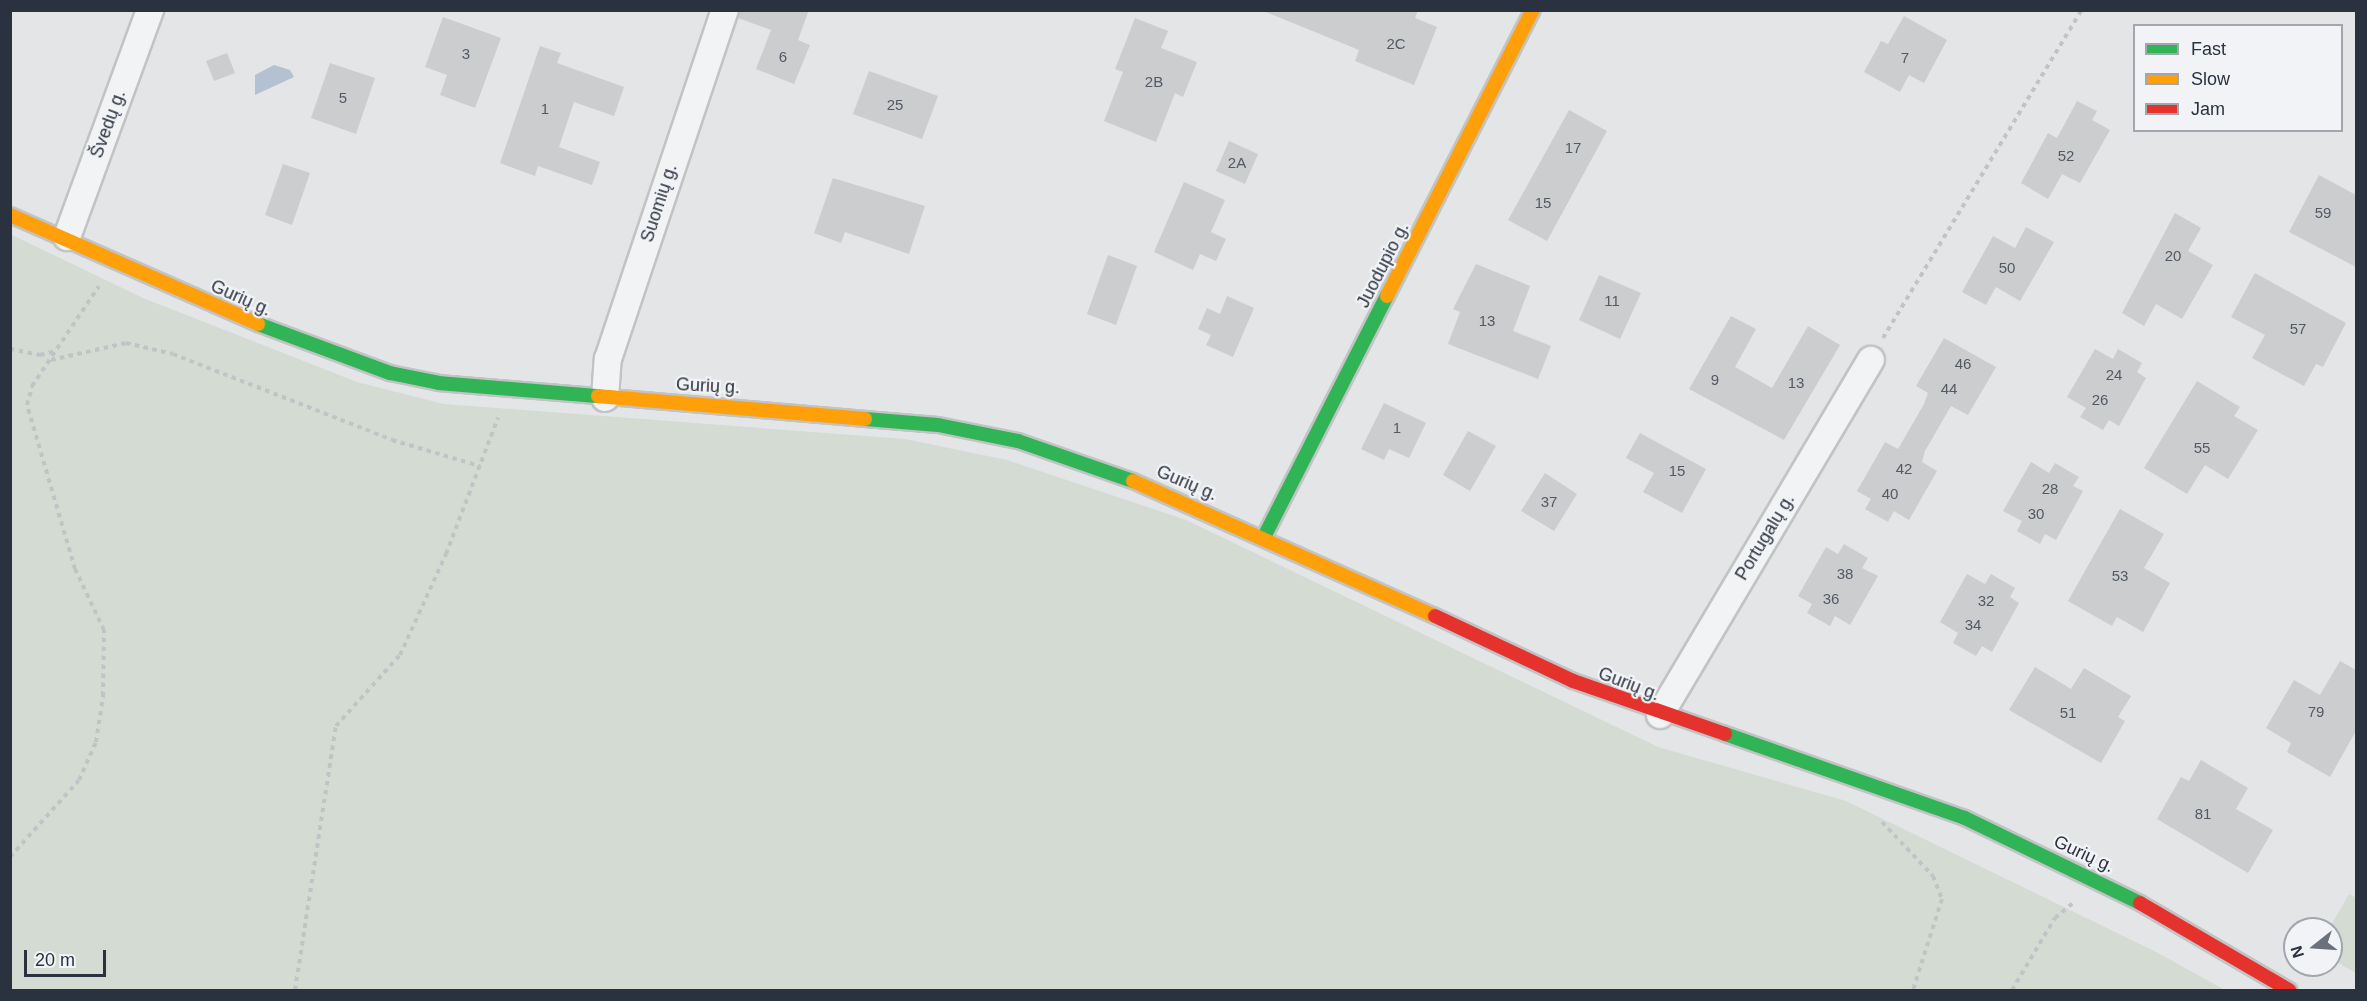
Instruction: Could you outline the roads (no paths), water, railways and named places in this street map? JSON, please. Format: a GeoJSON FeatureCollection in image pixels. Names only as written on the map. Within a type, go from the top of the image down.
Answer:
{"type":"FeatureCollection","features":[{"type":"Feature","properties":{"kind":"street","name":"Švedų g."},"geometry":{"type":"LineString","coordinates":[[67,237],[150,10]]}},
{"type":"Feature","properties":{"kind":"street","name":"Suomių g."},"geometry":{"type":"LineString","coordinates":[[605,398],[608,359],[725,10]]}},
{"type":"Feature","properties":{"kind":"street","name":"Juodupio g."},"geometry":{"type":"LineString","coordinates":[[1264,537],[1533,10]]}},
{"type":"Feature","properties":{"kind":"street","name":"Gurių g."},"geometry":{"type":"LineString","coordinates":[[10,215],[67,237],[343,360],[440,383],[605,398],[836,413],[938,424],[1018,441],[1096,465],[1264,537],[1491,645],[1660,715],[1816,762],[1965,818],[2098,879],[2289,990]]}},
{"type":"Feature","properties":{"kind":"street","name":"Portugalų g."},"geometry":{"type":"LineString","coordinates":[[1660,715],[1870,360]]}},
{"type":"Feature","properties":{"kind":"water"},"geometry":{"type":"Polygon","coordinates":[[[274,65],[290,70],[294,77],[255,95],[255,75],[274,65]]]}}]}
